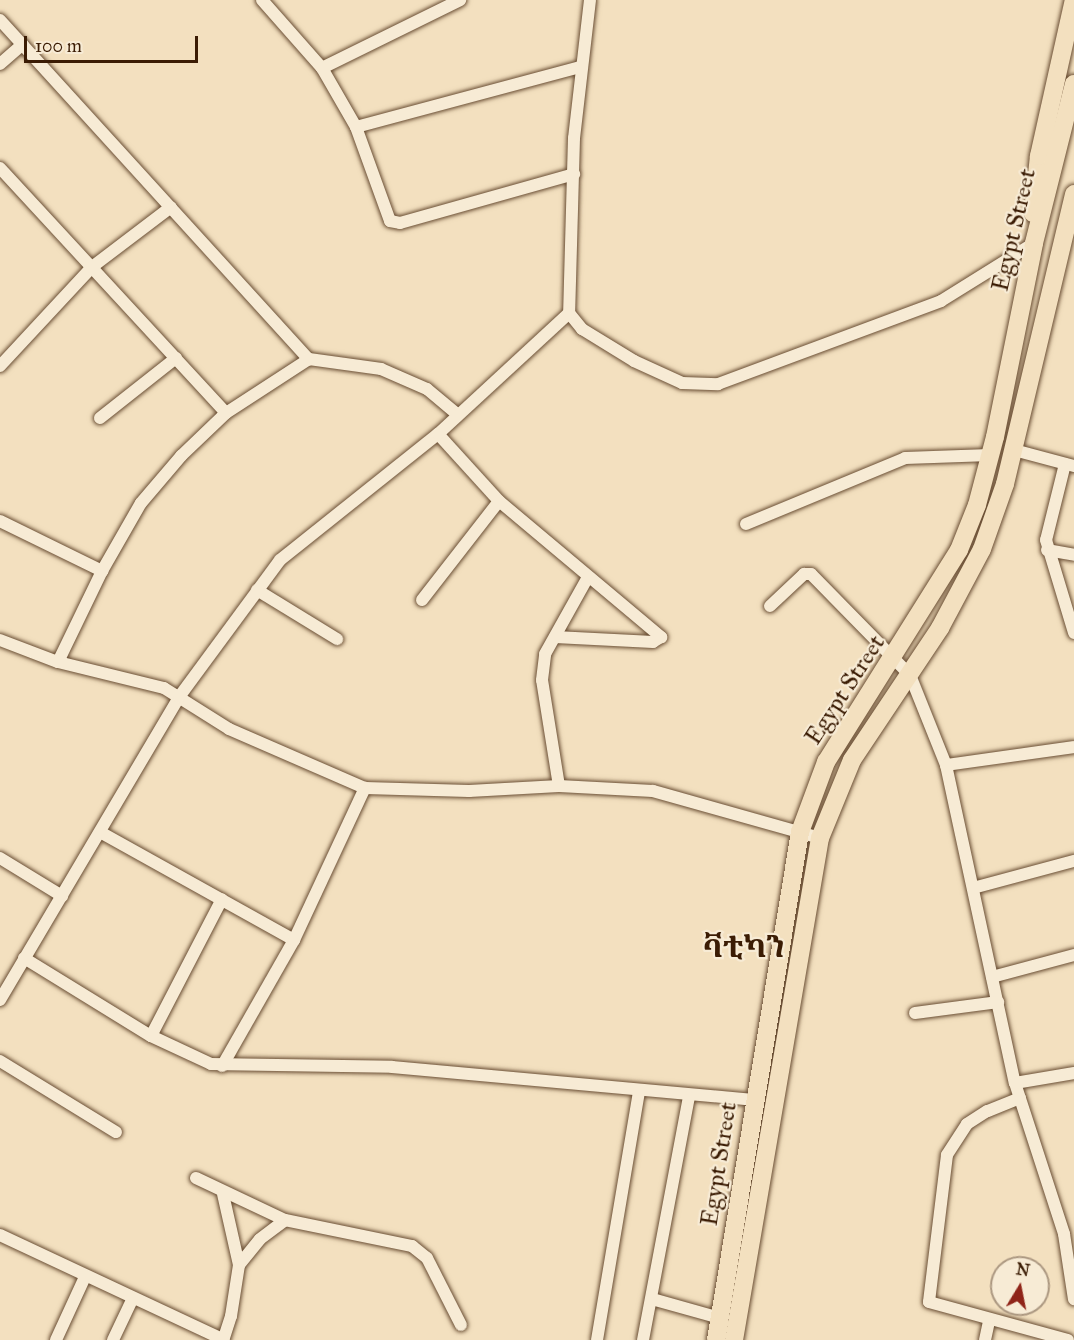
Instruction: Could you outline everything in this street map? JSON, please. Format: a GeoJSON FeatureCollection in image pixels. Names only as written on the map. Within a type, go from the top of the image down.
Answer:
{"type":"FeatureCollection","features":[{"type":"Feature","properties":{"kind":"main road"},"geometry":{"type":"LineString","coordinates":[[1035,240],[1032,209],[1039,156],[1074,0]]}},
{"type":"Feature","properties":{"kind":"main road","name":"Egypt Street"},"geometry":{"type":"LineString","coordinates":[[716,1340],[753,1100],[800,832],[826,762],[894,659],[959,550],[990,455],[1035,240],[1074,84]]}},
{"type":"Feature","properties":{"kind":"main road","name":"Egypt Street"},"geometry":{"type":"LineString","coordinates":[[734,1340],[820,838],[852,760],[910,675],[982,549],[1014,450],[1070,221],[1074,194]]}},
{"type":"Feature","properties":{"kind":"street"},"geometry":{"type":"LineString","coordinates":[[262,0],[322,68],[356,127],[384,212],[390,221],[400,223],[574,174]]}},
{"type":"Feature","properties":{"kind":"street"},"geometry":{"type":"LineString","coordinates":[[322,68],[460,0]]}},
{"type":"Feature","properties":{"kind":"street"},"geometry":{"type":"LineString","coordinates":[[590,0],[580,67],[569,313],[582,329],[643,365],[682,383],[717,384],[941,301],[1035,240]]}},
{"type":"Feature","properties":{"kind":"street"},"geometry":{"type":"LineString","coordinates":[[0,20],[309,359],[381,369],[427,389],[458,415]]}},
{"type":"Feature","properties":{"kind":"street"},"geometry":{"type":"LineString","coordinates":[[0,64],[23,44]]}},
{"type":"Feature","properties":{"kind":"street"},"geometry":{"type":"LineString","coordinates":[[356,127],[580,67]]}},
{"type":"Feature","properties":{"kind":"street"},"geometry":{"type":"LineString","coordinates":[[0,168],[226,413]]}},
{"type":"Feature","properties":{"kind":"street"},"geometry":{"type":"LineString","coordinates":[[0,366],[92,267],[171,207]]}},
{"type":"Feature","properties":{"kind":"street"},"geometry":{"type":"LineString","coordinates":[[0,1000],[179,697],[280,560],[438,434],[569,313]]}},
{"type":"Feature","properties":{"kind":"street"},"geometry":{"type":"LineString","coordinates":[[100,418],[176,358]]}},
{"type":"Feature","properties":{"kind":"street"},"geometry":{"type":"LineString","coordinates":[[58,662],[102,571],[141,504],[181,456],[226,413],[309,359]]}},
{"type":"Feature","properties":{"kind":"street"},"geometry":{"type":"LineString","coordinates":[[438,434],[499,501],[588,577],[658,632],[659,641],[555,637]]}},
{"type":"Feature","properties":{"kind":"street"},"geometry":{"type":"LineString","coordinates":[[1014,450],[1070,465],[1050,520],[1047,550],[1074,633]]}},
{"type":"Feature","properties":{"kind":"street"},"geometry":{"type":"LineString","coordinates":[[746,524],[905,458],[990,455]]}},
{"type":"Feature","properties":{"kind":"street"},"geometry":{"type":"LineString","coordinates":[[422,600],[499,501]]}},
{"type":"Feature","properties":{"kind":"street"},"geometry":{"type":"LineString","coordinates":[[0,521],[102,571]]}},
{"type":"Feature","properties":{"kind":"street"},"geometry":{"type":"LineString","coordinates":[[1047,550],[1074,555]]}},
{"type":"Feature","properties":{"kind":"street"},"geometry":{"type":"LineString","coordinates":[[770,606],[804,573],[811,574],[910,675],[946,765],[1015,1083],[1069,1233],[1074,1299]]}},
{"type":"Feature","properties":{"kind":"street"},"geometry":{"type":"LineString","coordinates":[[559,786],[542,681],[545,654],[588,577]]}},
{"type":"Feature","properties":{"kind":"street"},"geometry":{"type":"LineString","coordinates":[[257,590],[337,639]]}},
{"type":"Feature","properties":{"kind":"street"},"geometry":{"type":"LineString","coordinates":[[0,640],[58,662],[164,688],[259,744],[364,788],[470,790],[559,786],[653,791],[820,838]]}},
{"type":"Feature","properties":{"kind":"street"},"geometry":{"type":"LineString","coordinates":[[946,765],[1074,747]]}},
{"type":"Feature","properties":{"kind":"street"},"geometry":{"type":"LineString","coordinates":[[222,1066],[294,940],[364,788]]}},
{"type":"Feature","properties":{"kind":"street"},"geometry":{"type":"LineString","coordinates":[[100,832],[294,940]]}},
{"type":"Feature","properties":{"kind":"street"},"geometry":{"type":"LineString","coordinates":[[0,858],[62,896]]}},
{"type":"Feature","properties":{"kind":"street"},"geometry":{"type":"LineString","coordinates":[[973,888],[1074,861]]}},
{"type":"Feature","properties":{"kind":"street"},"geometry":{"type":"LineString","coordinates":[[151,1036],[222,899]]}},
{"type":"Feature","properties":{"kind":"street"},"geometry":{"type":"LineString","coordinates":[[992,977],[1074,955]]}},
{"type":"Feature","properties":{"kind":"street"},"geometry":{"type":"LineString","coordinates":[[24,958],[151,1036],[222,1066],[251,1063],[392,1067],[689,1097],[753,1100]]}},
{"type":"Feature","properties":{"kind":"street"},"geometry":{"type":"LineString","coordinates":[[915,1012],[998,1002]]}},
{"type":"Feature","properties":{"kind":"street"},"geometry":{"type":"LineString","coordinates":[[0,1061],[116,1132]]}},
{"type":"Feature","properties":{"kind":"street"},"geometry":{"type":"LineString","coordinates":[[1015,1083],[1074,1073]]}},
{"type":"Feature","properties":{"kind":"street"},"geometry":{"type":"LineString","coordinates":[[597,1340],[639,1092]]}},
{"type":"Feature","properties":{"kind":"street"},"geometry":{"type":"LineString","coordinates":[[643,1340],[689,1097]]}},
{"type":"Feature","properties":{"kind":"street"},"geometry":{"type":"LineString","coordinates":[[1020,1098],[987,1111],[967,1124],[947,1155],[929,1302],[989,1321],[1068,1340]]}},
{"type":"Feature","properties":{"kind":"street"},"geometry":{"type":"LineString","coordinates":[[196,1179],[223,1194],[285,1220],[420,1250],[461,1324]]}},
{"type":"Feature","properties":{"kind":"street"},"geometry":{"type":"LineString","coordinates":[[0,1235],[132,1300],[223,1340],[231,1316],[239,1265],[223,1194]]}},
{"type":"Feature","properties":{"kind":"street"},"geometry":{"type":"LineString","coordinates":[[239,1265],[260,1239],[285,1220]]}},
{"type":"Feature","properties":{"kind":"street"},"geometry":{"type":"LineString","coordinates":[[56,1340],[85,1277]]}},
{"type":"Feature","properties":{"kind":"street"},"geometry":{"type":"LineString","coordinates":[[651,1299],[720,1318]]}},
{"type":"Feature","properties":{"kind":"street"},"geometry":{"type":"LineString","coordinates":[[113,1340],[132,1300]]}},
{"type":"Feature","properties":{"kind":"street"},"geometry":{"type":"LineString","coordinates":[[985,1340],[989,1321]]}},
{"type":"Feature","properties":{"kind":"district","name":"ቫቲካን"},"geometry":{"type":"Point","coordinates":[744,947]}}]}
